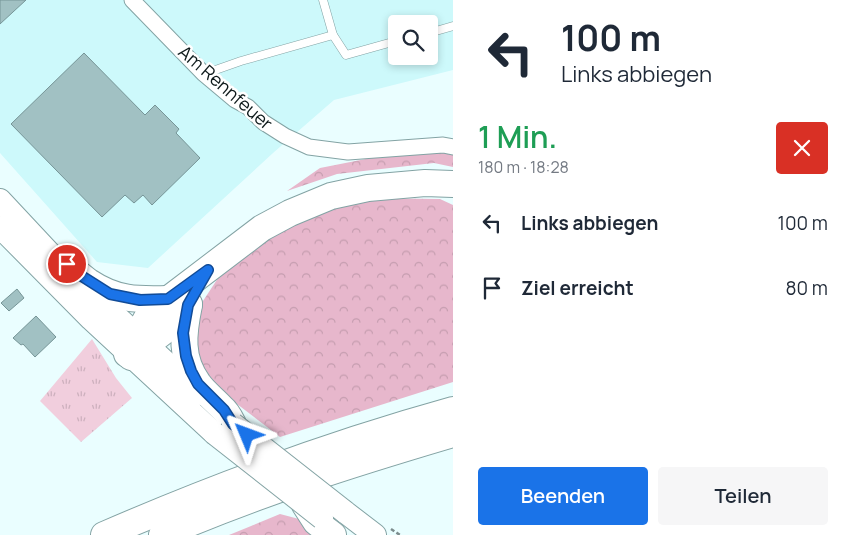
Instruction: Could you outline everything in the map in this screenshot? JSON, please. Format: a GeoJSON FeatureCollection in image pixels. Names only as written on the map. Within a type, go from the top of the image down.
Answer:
{"type":"FeatureCollection","features":[{"type":"Feature","properties":{"kind":"highway"},"geometry":{"type":"LineString","coordinates":[[136,348],[172,325],[178,302],[208,270],[262,228],[290,213],[331,196],[368,188],[425,183],[453,184]]}},
{"type":"Feature","properties":{"kind":"highway"},"geometry":{"type":"LineString","coordinates":[[425,183],[453,190]]}},
{"type":"Feature","properties":{"kind":"highway"},"geometry":{"type":"LineString","coordinates":[[57,261],[67,264],[80,275],[110,294],[140,300],[178,302]]}},
{"type":"Feature","properties":{"kind":"highway"},"geometry":{"type":"LineString","coordinates":[[178,302],[184,345],[191,371],[198,384],[224,410],[224,428]]}},
{"type":"Feature","properties":{"kind":"highway"},"geometry":{"type":"LineString","coordinates":[[390,428],[409,410],[453,397]]}},
{"type":"Feature","properties":{"kind":"highway"},"geometry":{"type":"LineString","coordinates":[[104,535],[180,503],[390,428],[453,410]]}},
{"type":"Feature","properties":{"kind":"highway"},"geometry":{"type":"LineString","coordinates":[[162,535],[259,497],[341,468],[453,434]]}},
{"type":"Feature","properties":{"kind":"main road"},"geometry":{"type":"LineString","coordinates":[[0,200],[136,348]]}},
{"type":"Feature","properties":{"kind":"main road"},"geometry":{"type":"LineString","coordinates":[[0,227],[224,428],[319,520],[346,535]]}},
{"type":"Feature","properties":{"kind":"main road"},"geometry":{"type":"LineString","coordinates":[[224,428],[375,535]]}},
{"type":"Feature","properties":{"kind":"street","name":"Am Rennfeuer"},"geometry":{"type":"LineString","coordinates":[[132,0],[204,74],[235,100],[285,136],[309,147],[348,152],[443,145],[453,147]]}},
{"type":"Feature","properties":{"kind":"lane"},"geometry":{"type":"LineString","coordinates":[[323,0],[333,35],[346,55],[388,43]]}},
{"type":"Feature","properties":{"kind":"lane"},"geometry":{"type":"LineString","coordinates":[[438,30],[453,26]]}},
{"type":"Feature","properties":{"kind":"lane"},"geometry":{"type":"LineString","coordinates":[[204,74],[248,59],[333,35]]}},
{"type":"Feature","properties":{"kind":"shaded area"},"geometry":{"type":"Polygon","coordinates":[[[0,0],[453,0],[453,70],[334,100],[273,153],[148,268],[97,262],[0,153],[0,0]]]}},
{"type":"Feature","properties":{"kind":"green space"},"geometry":{"type":"Polygon","coordinates":[[[453,151],[453,167],[434,163],[337,174],[287,191],[320,168],[396,153],[453,151]]]}},
{"type":"Feature","properties":{"kind":"green space"},"geometry":{"type":"Polygon","coordinates":[[[365,198],[440,199],[453,205],[453,382],[280,437],[220,391],[200,362],[194,330],[203,301],[222,272],[287,226],[365,198]]]}},
{"type":"Feature","properties":{"kind":"green space"},"geometry":{"type":"Polygon","coordinates":[[[92,339],[116,378],[132,398],[81,442],[40,401],[92,339]]]}},
{"type":"Feature","properties":{"kind":"green space"},"geometry":{"type":"Polygon","coordinates":[[[280,514],[299,519],[317,535],[229,535],[280,514]]]}},
{"type":"Feature","properties":{"kind":"building"},"geometry":{"type":"Polygon","coordinates":[[[0,0],[26,0],[0,24],[0,0]]]}},
{"type":"Feature","properties":{"kind":"building"},"geometry":{"type":"Polygon","coordinates":[[[84,53],[145,115],[155,105],[179,129],[176,133],[200,158],[152,205],[143,195],[134,203],[125,195],[102,217],[11,124],[84,53]]]}},
{"type":"Feature","properties":{"kind":"building"},"geometry":{"type":"Polygon","coordinates":[[[17,289],[24,298],[9,311],[1,303],[17,289]]]}},
{"type":"Feature","properties":{"kind":"building"},"geometry":{"type":"Polygon","coordinates":[[[36,316],[56,337],[35,357],[23,344],[21,345],[13,338],[36,316]]]}},
{"type":"Feature","properties":{"kind":"route"},"geometry":{"type":"LineString","coordinates":[[67,264],[80,275],[110,294],[140,300],[168,299],[208,270],[188,305],[183,333],[186,356],[198,384],[224,410],[233,424],[247,435]]}}]}
